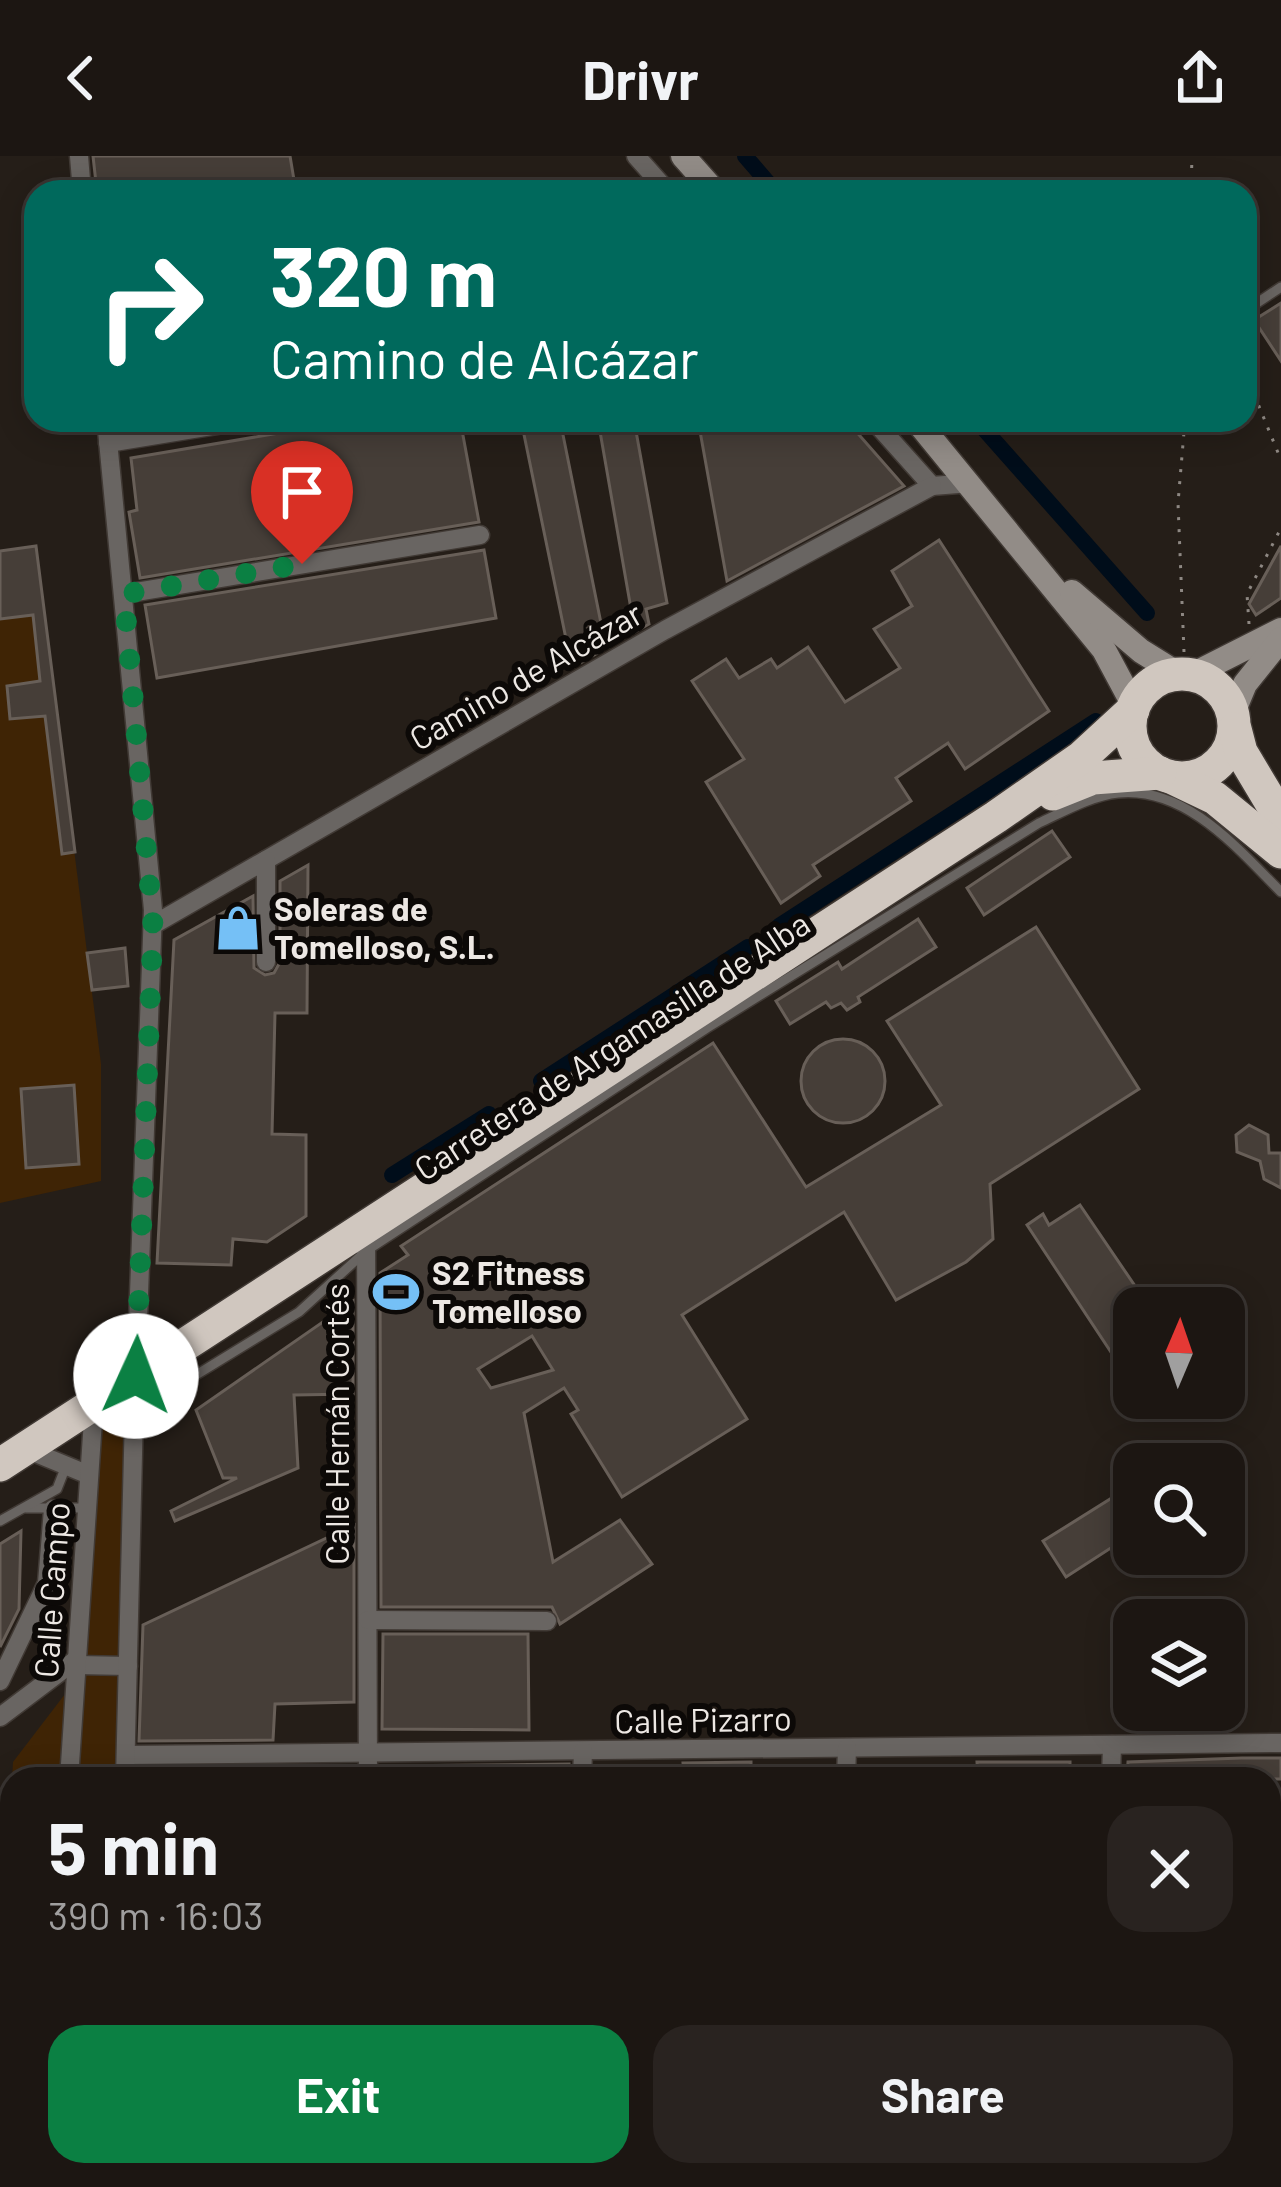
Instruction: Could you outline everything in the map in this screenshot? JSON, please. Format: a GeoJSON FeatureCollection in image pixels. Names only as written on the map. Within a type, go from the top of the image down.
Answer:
{"type":"FeatureCollection","features":[{"type":"Feature","properties":{"kind":"highway"},"geometry":{"type":"LineString","coordinates":[[996,817],[1082,757],[1134,708],[1152,684],[1184,674],[1225,695],[1240,752],[1281,819]]}},
{"type":"Feature","properties":{"kind":"highway"},"geometry":{"type":"LineString","coordinates":[[1134,708],[1132,739],[1161,782]]}},
{"type":"Feature","properties":{"kind":"highway"},"geometry":{"type":"LineString","coordinates":[[1161,782],[1205,772],[1220,762],[1234,721]]}},
{"type":"Feature","properties":{"kind":"highway"},"geometry":{"type":"LineString","coordinates":[[996,817],[1093,778],[1161,782],[1215,798],[1281,852]]}},
{"type":"Feature","properties":{"kind":"highway","name":"Carretera de Argamasilla de Alba"},"geometry":{"type":"LineString","coordinates":[[13,1457],[136,1376],[366,1239],[996,817]]}},
{"type":"Feature","properties":{"kind":"main road"},"geometry":{"type":"LineString","coordinates":[[683,156],[704,180]]}},
{"type":"Feature","properties":{"kind":"main road"},"geometry":{"type":"LineString","coordinates":[[926,432],[1104,650],[1134,708]]}},
{"type":"Feature","properties":{"kind":"main road"},"geometry":{"type":"LineString","coordinates":[[1030,554],[1127,640],[1184,674],[1281,629]]}},
{"type":"Feature","properties":{"kind":"main road"},"geometry":{"type":"LineString","coordinates":[[1234,721],[1245,684],[1281,639]]}},
{"type":"Feature","properties":{"kind":"street"},"geometry":{"type":"LineString","coordinates":[[636,156],[657,180]]}},
{"type":"Feature","properties":{"kind":"street"},"geometry":{"type":"LineString","coordinates":[[108,432],[153,925],[136,1376]]}},
{"type":"Feature","properties":{"kind":"street"},"geometry":{"type":"LineString","coordinates":[[109,443],[175,432]]}},
{"type":"Feature","properties":{"kind":"street"},"geometry":{"type":"LineString","coordinates":[[885,432],[932,486],[971,483]]}},
{"type":"Feature","properties":{"kind":"street","name":"Camino de Alcázar"},"geometry":{"type":"LineString","coordinates":[[153,925],[665,630],[932,486]]}},
{"type":"Feature","properties":{"kind":"street"},"geometry":{"type":"LineString","coordinates":[[124,594],[481,535]]}},
{"type":"Feature","properties":{"kind":"street"},"geometry":{"type":"LineString","coordinates":[[266,860],[266,962]]}},
{"type":"Feature","properties":{"kind":"street","name":"Calle Hernán Cortés"},"geometry":{"type":"LineString","coordinates":[[366,1239],[368,1767]]}},
{"type":"Feature","properties":{"kind":"street","name":"Calle Campo"},"geometry":{"type":"LineString","coordinates":[[70,1767],[94,1405]]}},
{"type":"Feature","properties":{"kind":"street"},"geometry":{"type":"LineString","coordinates":[[126,1767],[134,1413]]}},
{"type":"Feature","properties":{"kind":"street","name":"Carretera de Argamasilla de Alba"},"geometry":{"type":"LineString","coordinates":[[13,1457],[89,1475]]}},
{"type":"Feature","properties":{"kind":"street"},"geometry":{"type":"LineString","coordinates":[[0,1681],[47,1583],[53,1509]]}},
{"type":"Feature","properties":{"kind":"street"},"geometry":{"type":"LineString","coordinates":[[51,1558],[84,1559]]}},
{"type":"Feature","properties":{"kind":"street"},"geometry":{"type":"LineString","coordinates":[[368,1620],[547,1621]]}},
{"type":"Feature","properties":{"kind":"street"},"geometry":{"type":"LineString","coordinates":[[0,1717],[77,1662],[128,1666]]}},
{"type":"Feature","properties":{"kind":"street","name":"Calle Pizarro"},"geometry":{"type":"LineString","coordinates":[[126,1755],[1281,1743]]}},
{"type":"Feature","properties":{"kind":"street"},"geometry":{"type":"LineString","coordinates":[[1111,1767],[1112,1745]]}},
{"type":"Feature","properties":{"kind":"street"},"geometry":{"type":"LineString","coordinates":[[846,1767],[847,1748]]}},
{"type":"Feature","properties":{"kind":"street"},"geometry":{"type":"LineString","coordinates":[[582,1767],[583,1751]]}},
{"type":"Feature","properties":{"kind":"lane"},"geometry":{"type":"LineString","coordinates":[[1161,782],[1281,892]]}},
{"type":"Feature","properties":{"kind":"lane","name":"Carretera de Argamasilla de Alba"},"geometry":{"type":"LineString","coordinates":[[134,1413],[299,1312],[366,1239],[1039,824],[1120,792],[1161,782]]}},
{"type":"Feature","properties":{"kind":"lane"},"geometry":{"type":"LineString","coordinates":[[0,1521],[57,1490],[66,1466]]}},
{"type":"Feature","properties":{"kind":"lane"},"geometry":{"type":"LineString","coordinates":[[20,1508],[87,1508]]}},
{"type":"Feature","properties":{"kind":"path"},"geometry":{"type":"LineString","coordinates":[[1257,401],[1281,460]]}},
{"type":"Feature","properties":{"kind":"path"},"geometry":{"type":"LineString","coordinates":[[1184,432],[1178,503],[1184,674]]}},
{"type":"Feature","properties":{"kind":"path"},"geometry":{"type":"LineString","coordinates":[[1251,644],[1247,594],[1281,528]]}},
{"type":"Feature","properties":{"kind":"shaded area"},"geometry":{"type":"Polygon","coordinates":[[[36,546],[101,1064],[101,1181],[0,1203],[0,551],[36,546]]]}},
{"type":"Feature","properties":{"kind":"shaded area"},"geometry":{"type":"Polygon","coordinates":[[[136,1376],[125,1767],[13,1767],[75,1681],[94,1405],[136,1376]]]}},
{"type":"Feature","properties":{"kind":"building"},"geometry":{"type":"Polygon","coordinates":[[[93,156],[290,156],[294,180],[96,180],[93,156]]]}},
{"type":"Feature","properties":{"kind":"building"},"geometry":{"type":"Polygon","coordinates":[[[1281,303],[1281,361],[1257,325],[1257,318],[1281,303]]]}},
{"type":"Feature","properties":{"kind":"building"},"geometry":{"type":"Polygon","coordinates":[[[285,432],[462,432],[479,522],[140,578],[129,512],[137,510],[131,458],[285,432]]]}},
{"type":"Feature","properties":{"kind":"building"},"geometry":{"type":"Polygon","coordinates":[[[523,432],[562,432],[606,648],[572,668],[523,432]]]}},
{"type":"Feature","properties":{"kind":"building"},"geometry":{"type":"Polygon","coordinates":[[[600,432],[636,432],[667,603],[646,609],[649,624],[635,632],[600,432]]]}},
{"type":"Feature","properties":{"kind":"building"},"geometry":{"type":"Polygon","coordinates":[[[700,432],[857,432],[904,486],[727,581],[700,432]]]}},
{"type":"Feature","properties":{"kind":"building"},"geometry":{"type":"Polygon","coordinates":[[[939,540],[1049,711],[965,769],[948,743],[896,778],[911,801],[813,865],[820,876],[781,903],[706,782],[744,759],[692,681],[726,659],[739,678],[771,659],[777,668],[808,647],[845,702],[900,668],[874,629],[912,606],[892,571],[939,540]]]}},
{"type":"Feature","properties":{"kind":"building"},"geometry":{"type":"Polygon","coordinates":[[[36,546],[75,852],[62,854],[45,716],[10,719],[7,686],[40,681],[33,615],[0,619],[0,551],[36,546]]]}},
{"type":"Feature","properties":{"kind":"building"},"geometry":{"type":"Polygon","coordinates":[[[1281,546],[1281,598],[1256,615],[1249,604],[1281,546]]]}},
{"type":"Feature","properties":{"kind":"building"},"geometry":{"type":"Polygon","coordinates":[[[484,550],[496,618],[157,678],[145,605],[484,550]]]}},
{"type":"Feature","properties":{"kind":"building"},"geometry":{"type":"Polygon","coordinates":[[[1052,831],[1070,857],[984,915],[967,888],[1052,831]]]}},
{"type":"Feature","properties":{"kind":"building"},"geometry":{"type":"Polygon","coordinates":[[[308,865],[307,1013],[275,1013],[272,1134],[306,1135],[306,1216],[267,1242],[233,1239],[231,1265],[157,1263],[174,940],[253,896],[254,968],[265,975],[274,973],[280,962],[280,881],[308,865]]]}},
{"type":"Feature","properties":{"kind":"building"},"geometry":{"type":"Polygon","coordinates":[[[918,919],[936,947],[858,997],[860,1002],[847,1010],[841,1003],[831,1008],[826,1002],[790,1024],[776,1001],[838,962],[842,969],[918,919]]]}},
{"type":"Feature","properties":{"kind":"building"},"geometry":{"type":"Polygon","coordinates":[[[1036,927],[1139,1089],[990,1184],[993,1239],[966,1262],[896,1300],[844,1212],[682,1315],[747,1419],[622,1497],[571,1414],[578,1410],[564,1388],[524,1413],[553,1562],[620,1520],[652,1564],[560,1624],[552,1607],[381,1607],[380,1273],[408,1255],[401,1246],[713,1043],[806,1187],[941,1105],[887,1021],[1036,927]],[[532,1336],[478,1369],[491,1388],[553,1370],[532,1336]]]}},
{"type":"Feature","properties":{"kind":"building"},"geometry":{"type":"Polygon","coordinates":[[[125,948],[128,986],[92,990],[87,953],[125,948]]]}},
{"type":"Feature","properties":{"kind":"building"},"geometry":{"type":"Polygon","coordinates":[[[843,1039],[873,1051],[885,1081],[873,1111],[843,1123],[813,1111],[801,1081],[813,1051],[843,1039]]]}},
{"type":"Feature","properties":{"kind":"building"},"geometry":{"type":"Polygon","coordinates":[[[74,1085],[79,1164],[26,1168],[21,1089],[74,1085]]]}},
{"type":"Feature","properties":{"kind":"building"},"geometry":{"type":"Polygon","coordinates":[[[1249,1125],[1268,1135],[1269,1153],[1281,1153],[1281,1188],[1264,1179],[1260,1161],[1237,1152],[1236,1135],[1249,1125]]]}},
{"type":"Feature","properties":{"kind":"building"},"geometry":{"type":"Polygon","coordinates":[[[1080,1205],[1136,1287],[1113,1287],[1113,1355],[1027,1225],[1043,1214],[1049,1225],[1080,1205]]]}},
{"type":"Feature","properties":{"kind":"building"},"geometry":{"type":"Polygon","coordinates":[[[353,1301],[353,1394],[294,1395],[298,1468],[175,1521],[171,1511],[237,1478],[223,1478],[196,1410],[353,1301]]]}},
{"type":"Feature","properties":{"kind":"building"},"geometry":{"type":"Polygon","coordinates":[[[1113,1497],[1113,1547],[1066,1577],[1043,1541],[1113,1497]]]}},
{"type":"Feature","properties":{"kind":"building"},"geometry":{"type":"Polygon","coordinates":[[[354,1525],[354,1702],[275,1704],[273,1740],[139,1741],[143,1625],[354,1525]]]}},
{"type":"Feature","properties":{"kind":"building"},"geometry":{"type":"Polygon","coordinates":[[[21,1531],[19,1609],[0,1647],[0,1544],[21,1531]]]}},
{"type":"Feature","properties":{"kind":"building"},"geometry":{"type":"Polygon","coordinates":[[[383,1634],[528,1634],[529,1730],[382,1729],[383,1634]]]}},
{"type":"Feature","properties":{"kind":"building"},"geometry":{"type":"Polygon","coordinates":[[[1281,1758],[1281,1767],[1128,1767],[1128,1762],[1281,1758]]]}},
{"type":"Feature","properties":{"kind":"building"},"geometry":{"type":"Polygon","coordinates":[[[751,1762],[751,1767],[683,1767],[683,1763],[751,1762]]]}},
{"type":"Feature","properties":{"kind":"building"},"geometry":{"type":"Polygon","coordinates":[[[977,1762],[1070,1762],[1070,1767],[977,1767],[977,1762]]]}},
{"type":"Feature","properties":{"kind":"building"},"geometry":{"type":"Polygon","coordinates":[[[569,1764],[569,1767],[381,1766],[569,1764]]]}},
{"type":"Feature","properties":{"kind":"waterway"},"geometry":{"type":"LineString","coordinates":[[745,156],[766,180]]}},
{"type":"Feature","properties":{"kind":"waterway"},"geometry":{"type":"LineString","coordinates":[[987,432],[1147,613]]}},
{"type":"Feature","properties":{"kind":"waterway"},"geometry":{"type":"LineString","coordinates":[[779,926],[1096,721]]}},
{"type":"Feature","properties":{"kind":"waterway"},"geometry":{"type":"LineString","coordinates":[[541,1081],[748,947]]}},
{"type":"Feature","properties":{"kind":"waterway"},"geometry":{"type":"LineString","coordinates":[[392,1175],[489,1114]]}},
{"type":"Feature","properties":{"kind":"place","name":"Soleras de Tomelloso, S.L."},"geometry":{"type":"Point","coordinates":[238,928]}},
{"type":"Feature","properties":{"kind":"place","name":"S2 Fitness Tomelloso"},"geometry":{"type":"Point","coordinates":[396,1292]}},
{"type":"Feature","properties":{"kind":"route"},"geometry":{"type":"LineString","coordinates":[[136,1376],[154,960],[124,594],[302,564]]}}]}
